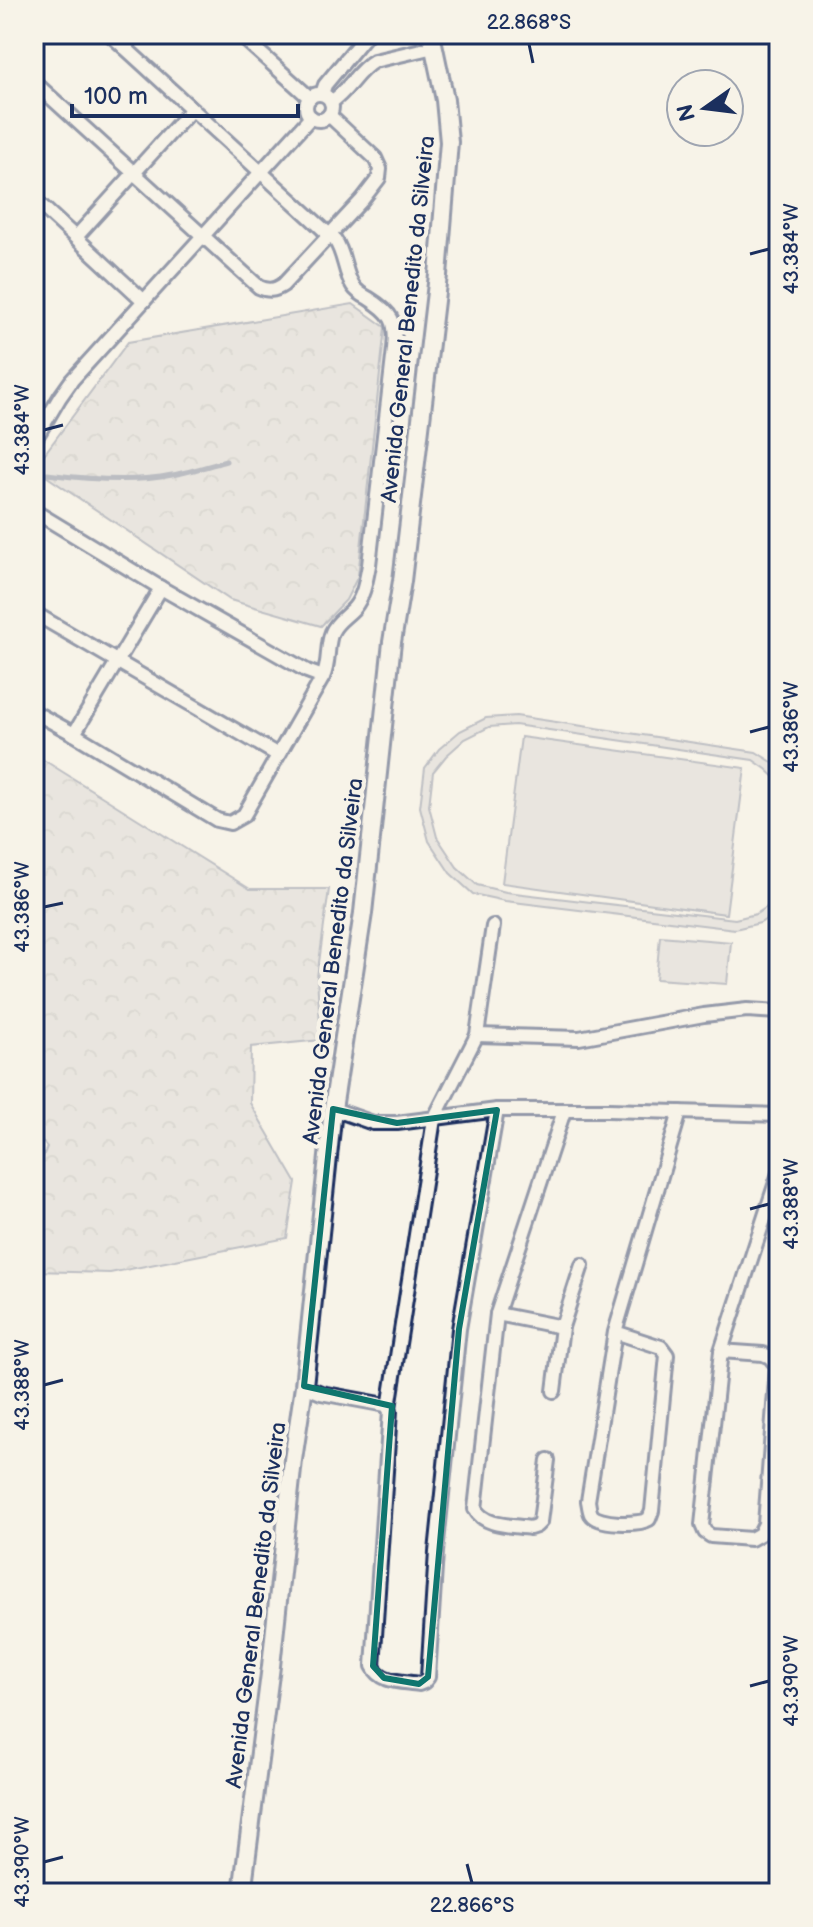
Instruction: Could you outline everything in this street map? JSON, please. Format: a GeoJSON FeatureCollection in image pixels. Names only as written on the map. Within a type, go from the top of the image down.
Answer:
{"type":"FeatureCollection","features":[{"type":"Feature","properties":{"kind":"main road","name":"Avenida General Benedito da Silveira"},"geometry":{"type":"LineString","coordinates":[[242,1893],[304,1386],[333,1109],[363,913],[392,642],[404,565],[444,217],[449,126],[432,38]]}},
{"type":"Feature","properties":{"kind":"street"},"geometry":{"type":"LineString","coordinates":[[34,712],[217,820],[226,823],[237,821],[244,815],[323,677],[328,663],[331,633],[358,603],[367,574],[395,335],[389,315],[355,289],[340,247],[329,234],[110,34]]}},
{"type":"Feature","properties":{"kind":"street"},"geometry":{"type":"LineString","coordinates":[[124,47],[136,34]]}},
{"type":"Feature","properties":{"kind":"street"},"geometry":{"type":"LineString","coordinates":[[34,82],[259,287],[277,289],[373,187],[380,172],[375,158],[323,102],[239,34]]}},
{"type":"Feature","properties":{"kind":"street"},"geometry":{"type":"LineString","coordinates":[[367,34],[325,85],[323,102],[319,120],[311,117],[307,110],[323,102],[339,98],[365,66],[432,38]]}},
{"type":"Feature","properties":{"kind":"street"},"geometry":{"type":"LineString","coordinates":[[76,237],[192,109]]}},
{"type":"Feature","properties":{"kind":"street"},"geometry":{"type":"LineString","coordinates":[[34,441],[65,389],[311,117]]}},
{"type":"Feature","properties":{"kind":"street"},"geometry":{"type":"LineString","coordinates":[[34,199],[144,301]]}},
{"type":"Feature","properties":{"kind":"street"},"geometry":{"type":"LineString","coordinates":[[34,511],[161,588],[307,671],[323,677]]}},
{"type":"Feature","properties":{"kind":"street"},"geometry":{"type":"LineString","coordinates":[[74,734],[161,588]]}},
{"type":"Feature","properties":{"kind":"street"},"geometry":{"type":"LineString","coordinates":[[35,616],[278,755]]}},
{"type":"Feature","properties":{"kind":"street"},"geometry":{"type":"LineString","coordinates":[[493,926],[477,1035],[434,1119],[389,1408],[373,1666],[384,1678],[419,1684],[428,1677],[436,1552],[459,1329],[497,1110]]}},
{"type":"Feature","properties":{"kind":"street"},"geometry":{"type":"LineString","coordinates":[[477,1035],[579,1038],[704,1015],[747,1010],[779,1012]]}},
{"type":"Feature","properties":{"kind":"street"},"geometry":{"type":"LineString","coordinates":[[333,1109],[373,1123],[397,1123],[497,1110],[779,1115]]}},
{"type":"Feature","properties":{"kind":"street"},"geometry":{"type":"LineString","coordinates":[[548,1460],[540,1522],[536,1526],[530,1528],[487,1521],[480,1516],[475,1509],[497,1314],[564,1111]]}},
{"type":"Feature","properties":{"kind":"street"},"geometry":{"type":"LineString","coordinates":[[615,1332],[661,1347],[667,1355],[652,1511],[649,1519],[641,1524],[599,1520],[592,1515],[588,1501],[615,1332],[680,1112]]}},
{"type":"Feature","properties":{"kind":"street"},"geometry":{"type":"LineString","coordinates":[[721,1351],[763,1354],[777,1366],[765,1524],[760,1534],[751,1539],[711,1536],[702,1525],[721,1351],[779,1173]]}},
{"type":"Feature","properties":{"kind":"street"},"geometry":{"type":"LineString","coordinates":[[554,1391],[562,1327],[582,1265]]}},
{"type":"Feature","properties":{"kind":"street"},"geometry":{"type":"LineString","coordinates":[[497,1314],[562,1327]]}},
{"type":"Feature","properties":{"kind":"street"},"geometry":{"type":"LineString","coordinates":[[304,1386],[321,1393],[389,1408]]}},
{"type":"Feature","properties":{"kind":"highlighted area"},"geometry":{"type":"Polygon","coordinates":[[[333,1109],[397,1123],[497,1110],[459,1329],[428,1677],[419,1684],[384,1678],[373,1666],[392,1406],[304,1386],[333,1109]]]}},
{"type":"Feature","properties":{"kind":"green space"},"geometry":{"type":"Polygon","coordinates":[[[353,304],[385,327],[358,576],[346,600],[321,626],[230,600],[34,468],[128,342],[353,304]]]}},
{"type":"Feature","properties":{"kind":"green space"},"geometry":{"type":"Polygon","coordinates":[[[516,716],[756,752],[779,768],[779,781],[753,760],[515,725],[489,727],[465,739],[433,772],[429,806],[437,837],[457,867],[477,885],[506,892],[735,919],[756,914],[779,899],[779,911],[760,923],[735,929],[505,901],[473,894],[450,873],[429,841],[420,807],[425,768],[439,749],[460,731],[486,718],[516,716]]]}},
{"type":"Feature","properties":{"kind":"green space"},"geometry":{"type":"Polygon","coordinates":[[[521,737],[745,768],[726,914],[502,883],[521,737]]]}},
{"type":"Feature","properties":{"kind":"green space"},"geometry":{"type":"Polygon","coordinates":[[[34,754],[250,889],[329,889],[317,977],[321,1040],[251,1047],[250,1103],[296,1182],[287,1238],[110,1273],[34,1271],[34,1178],[47,1147],[34,1132],[34,754]]]}},
{"type":"Feature","properties":{"kind":"green space"},"geometry":{"type":"Polygon","coordinates":[[[660,936],[731,942],[727,984],[656,979],[660,936]]]}},
{"type":"Feature","properties":{"kind":"waterway"},"geometry":{"type":"LineString","coordinates":[[47,474],[93,479],[142,479],[179,474],[226,461]]}}]}
